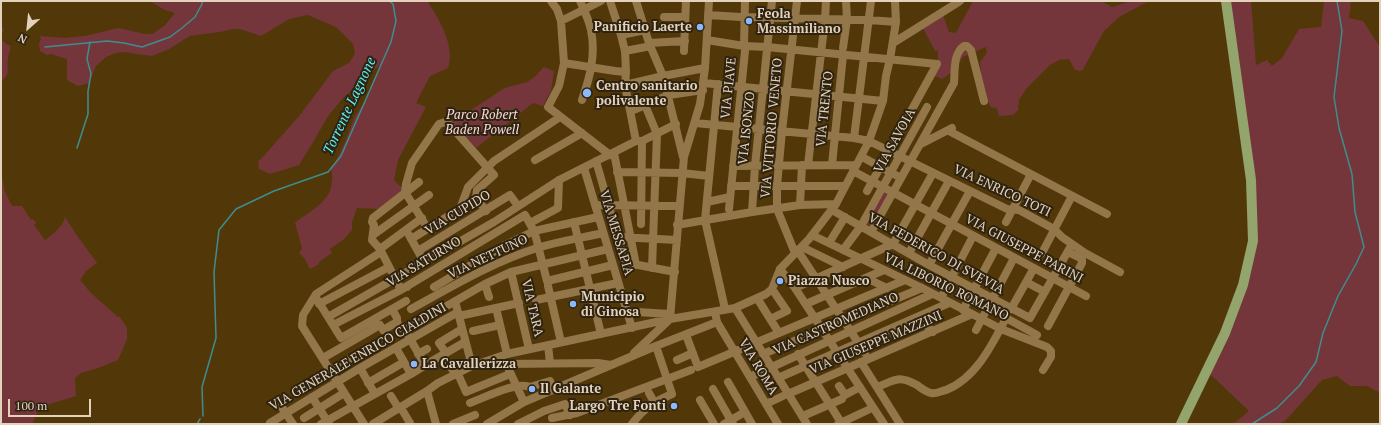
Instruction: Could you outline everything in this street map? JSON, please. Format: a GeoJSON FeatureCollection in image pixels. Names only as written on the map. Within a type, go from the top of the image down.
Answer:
{"type":"FeatureCollection","features":[{"type":"Feature","properties":{"kind":"main road"},"geometry":{"type":"LineString","coordinates":[[1181,424],[1225,333],[1243,285],[1253,242],[1251,180],[1226,1]]}},
{"type":"Feature","properties":{"kind":"street"},"geometry":{"type":"LineString","coordinates":[[551,1],[557,9],[562,21],[564,63],[559,86],[548,107],[612,154],[618,172],[636,265]]}},
{"type":"Feature","properties":{"kind":"street"},"geometry":{"type":"LineString","coordinates":[[580,1],[591,30],[592,67],[582,100]]}},
{"type":"Feature","properties":{"kind":"street"},"geometry":{"type":"LineString","coordinates":[[562,21],[601,1]]}},
{"type":"Feature","properties":{"kind":"street"},"geometry":{"type":"LineString","coordinates":[[610,1],[625,52],[625,85],[639,141],[641,173],[641,224]]}},
{"type":"Feature","properties":{"kind":"street"},"geometry":{"type":"LineString","coordinates":[[636,1],[650,45],[669,95],[684,157]]}},
{"type":"Feature","properties":{"kind":"street"},"geometry":{"type":"LineString","coordinates":[[684,51],[686,1]]}},
{"type":"Feature","properties":{"kind":"street"},"geometry":{"type":"LineString","coordinates":[[629,357],[670,316],[675,272],[677,225],[682,173],[684,157],[695,123],[703,86],[709,1]]}},
{"type":"Feature","properties":{"kind":"street","name":"VIA PIAVE"},"geometry":{"type":"LineString","coordinates":[[729,209],[744,49],[743,17],[745,1]]}},
{"type":"Feature","properties":{"kind":"street","name":"VIA ISONZO"},"geometry":{"type":"LineString","coordinates":[[752,212],[755,166],[772,1]]}},
{"type":"Feature","properties":{"kind":"street","name":"VIA VITTORIO VENETO"},"geometry":{"type":"LineString","coordinates":[[797,1],[782,131],[777,186],[777,209],[798,250],[865,353]]}},
{"type":"Feature","properties":{"kind":"street"},"geometry":{"type":"LineString","coordinates":[[800,205],[801,186],[811,134],[826,1]]}},
{"type":"Feature","properties":{"kind":"street","name":"VIA TRENTO"},"geometry":{"type":"LineString","coordinates":[[832,165],[847,19],[846,1]]}},
{"type":"Feature","properties":{"kind":"street"},"geometry":{"type":"LineString","coordinates":[[854,138],[871,1]]}},
{"type":"Feature","properties":{"kind":"street"},"geometry":{"type":"LineString","coordinates":[[373,424],[427,392],[438,383],[457,375],[472,366],[507,354],[632,328],[670,316],[735,308],[766,294],[772,289],[780,269],[812,235],[834,207],[869,141],[883,101],[896,22],[895,1]]}},
{"type":"Feature","properties":{"kind":"street"},"geometry":{"type":"LineString","coordinates":[[893,43],[960,1]]}},
{"type":"Feature","properties":{"kind":"street"},"geometry":{"type":"LineString","coordinates":[[708,15],[896,22]]}},
{"type":"Feature","properties":{"kind":"street"},"geometry":{"type":"LineString","coordinates":[[664,17],[685,17]]}},
{"type":"Feature","properties":{"kind":"street"},"geometry":{"type":"LineString","coordinates":[[621,35],[645,30]]}},
{"type":"Feature","properties":{"kind":"street"},"geometry":{"type":"LineString","coordinates":[[707,40],[744,49],[767,47],[821,53],[843,52],[864,58],[936,64],[866,192]]}},
{"type":"Feature","properties":{"kind":"street"},"geometry":{"type":"LineString","coordinates":[[625,52],[650,45],[684,41]]}},
{"type":"Feature","properties":{"kind":"street"},"geometry":{"type":"LineString","coordinates":[[871,232],[954,83],[956,56],[959,50],[964,46],[967,46],[971,50],[984,100]]}},
{"type":"Feature","properties":{"kind":"street"},"geometry":{"type":"LineString","coordinates":[[564,63],[626,72]]}},
{"type":"Feature","properties":{"kind":"street"},"geometry":{"type":"LineString","coordinates":[[625,85],[705,68]]}},
{"type":"Feature","properties":{"kind":"street"},"geometry":{"type":"LineString","coordinates":[[631,111],[669,95],[703,86],[718,84],[883,101]]}},
{"type":"Feature","properties":{"kind":"street"},"geometry":{"type":"LineString","coordinates":[[718,84],[705,220],[725,309]]}},
{"type":"Feature","properties":{"kind":"street"},"geometry":{"type":"LineString","coordinates":[[645,105],[657,134],[652,268]]}},
{"type":"Feature","properties":{"kind":"street","name":"VIA SAVOIA"},"geometry":{"type":"LineString","coordinates":[[861,226],[927,107]]}},
{"type":"Feature","properties":{"kind":"street"},"geometry":{"type":"LineString","coordinates":[[411,239],[460,208],[468,186],[487,166],[560,117]]}},
{"type":"Feature","properties":{"kind":"street"},"geometry":{"type":"LineString","coordinates":[[428,229],[405,192],[407,177],[412,163],[439,124],[445,122],[450,125],[494,175],[477,190],[476,197],[486,211]]}},
{"type":"Feature","properties":{"kind":"street","name":"VIA ENRICO TOTI"},"geometry":{"type":"LineString","coordinates":[[695,123],[854,138],[869,141],[1007,210],[1020,210],[1054,229],[1071,247],[1120,272]]}},
{"type":"Feature","properties":{"kind":"street"},"geometry":{"type":"LineString","coordinates":[[328,317],[494,222],[559,180],[676,124]]}},
{"type":"Feature","properties":{"kind":"street"},"geometry":{"type":"LineString","coordinates":[[921,144],[951,129],[1031,174],[1107,214]]}},
{"type":"Feature","properties":{"kind":"street"},"geometry":{"type":"LineString","coordinates":[[535,160],[582,133]]}},
{"type":"Feature","properties":{"kind":"street"},"geometry":{"type":"LineString","coordinates":[[864,158],[901,178]]}},
{"type":"Feature","properties":{"kind":"street"},"geometry":{"type":"LineString","coordinates":[[596,161],[618,237],[619,263]]}},
{"type":"Feature","properties":{"kind":"street"},"geometry":{"type":"LineString","coordinates":[[733,166],[832,165],[855,168]]}},
{"type":"Feature","properties":{"kind":"street","name":"VIA MESSAPIA"},"geometry":{"type":"LineString","coordinates":[[584,168],[588,195],[595,205],[608,250],[619,263],[618,283],[632,328]]}},
{"type":"Feature","properties":{"kind":"street","name":"VIA GIUSEPPE PARINI"},"geometry":{"type":"LineString","coordinates":[[855,168],[872,181],[1086,296]]}},
{"type":"Feature","properties":{"kind":"street"},"geometry":{"type":"LineString","coordinates":[[618,172],[682,173],[709,176]]}},
{"type":"Feature","properties":{"kind":"street"},"geometry":{"type":"LineString","coordinates":[[795,288],[893,244],[933,172]]}},
{"type":"Feature","properties":{"kind":"street"},"geometry":{"type":"LineString","coordinates":[[1006,222],[1031,174]]}},
{"type":"Feature","properties":{"kind":"street"},"geometry":{"type":"LineString","coordinates":[[559,180],[558,208],[530,223],[534,233],[562,342]]}},
{"type":"Feature","properties":{"kind":"street"},"geometry":{"type":"LineString","coordinates":[[909,253],[949,180]]}},
{"type":"Feature","properties":{"kind":"street"},"geometry":{"type":"LineString","coordinates":[[408,286],[400,288],[380,251],[372,240],[374,218],[419,182]]}},
{"type":"Feature","properties":{"kind":"street"},"geometry":{"type":"LineString","coordinates":[[731,186],[845,186]]}},
{"type":"Feature","properties":{"kind":"street"},"geometry":{"type":"LineString","coordinates":[[929,265],[970,191]]}},
{"type":"Feature","properties":{"kind":"street"},"geometry":{"type":"LineString","coordinates":[[373,234],[428,195]]}},
{"type":"Feature","properties":{"kind":"street","name":"VIA CUPIDO"},"geometry":{"type":"LineString","coordinates":[[418,251],[510,195],[518,206]]}},
{"type":"Feature","properties":{"kind":"street"},"geometry":{"type":"LineString","coordinates":[[1042,253],[1072,196]]}},
{"type":"Feature","properties":{"kind":"street"},"geometry":{"type":"LineString","coordinates":[[707,202],[730,197]]}},
{"type":"Feature","properties":{"kind":"street"},"geometry":{"type":"LineString","coordinates":[[595,205],[679,206]]}},
{"type":"Feature","properties":{"kind":"street"},"geometry":{"type":"LineString","coordinates":[[677,225],[800,205],[834,207]]}},
{"type":"Feature","properties":{"kind":"street","name":"VIA FEDERICO DI SVEVIA"},"geometry":{"type":"LineString","coordinates":[[834,207],[846,217],[929,265],[1030,318],[1044,292]]}},
{"type":"Feature","properties":{"kind":"street","name":"VIA SATURNO"},"geometry":{"type":"LineString","coordinates":[[333,325],[408,286],[525,215],[530,223]]}},
{"type":"Feature","properties":{"kind":"street"},"geometry":{"type":"LineString","coordinates":[[434,287],[505,245],[534,233],[598,217]]}},
{"type":"Feature","properties":{"kind":"street"},"geometry":{"type":"LineString","coordinates":[[829,243],[846,217]]}},
{"type":"Feature","properties":{"kind":"street"},"geometry":{"type":"LineString","coordinates":[[364,424],[302,326],[303,316],[315,296],[380,251],[422,218]]}},
{"type":"Feature","properties":{"kind":"street"},"geometry":{"type":"LineString","coordinates":[[574,222],[601,334]]}},
{"type":"Feature","properties":{"kind":"street"},"geometry":{"type":"LineString","coordinates":[[628,223],[654,225]]}},
{"type":"Feature","properties":{"kind":"street"},"geometry":{"type":"LineString","coordinates":[[843,250],[861,226]]}},
{"type":"Feature","properties":{"kind":"street"},"geometry":{"type":"LineString","coordinates":[[406,230],[424,262]]}},
{"type":"Feature","properties":{"kind":"street","name":"VIA NETTUNO"},"geometry":{"type":"LineString","coordinates":[[411,309],[508,259],[538,248],[603,233]]}},
{"type":"Feature","properties":{"kind":"street","name":"VIA LIBORIO ROMANO"},"geometry":{"type":"LineString","coordinates":[[812,235],[922,288],[1001,329],[1047,347],[1051,352],[1051,357],[1043,370]]}},
{"type":"Feature","properties":{"kind":"street"},"geometry":{"type":"LineString","coordinates":[[941,298],[973,236]]}},
{"type":"Feature","properties":{"kind":"street"},"geometry":{"type":"LineString","coordinates":[[618,237],[676,240]]}},
{"type":"Feature","properties":{"kind":"street"},"geometry":{"type":"LineString","coordinates":[[435,241],[442,252]]}},
{"type":"Feature","properties":{"kind":"street"},"geometry":{"type":"LineString","coordinates":[[1026,282],[1044,292],[1071,247]]}},
{"type":"Feature","properties":{"kind":"street"},"geometry":{"type":"LineString","coordinates":[[1048,326],[1082,263],[1082,259],[1070,254],[1071,247]]}},
{"type":"Feature","properties":{"kind":"street"},"geometry":{"type":"LineString","coordinates":[[963,310],[996,248]]}},
{"type":"Feature","properties":{"kind":"street"},"geometry":{"type":"LineString","coordinates":[[405,330],[463,296],[511,272],[608,250]]}},
{"type":"Feature","properties":{"kind":"street"},"geometry":{"type":"LineString","coordinates":[[798,250],[843,267]]}},
{"type":"Feature","properties":{"kind":"street"},"geometry":{"type":"LineString","coordinates":[[976,330],[1014,258]]}},
{"type":"Feature","properties":{"kind":"street"},"geometry":{"type":"LineString","coordinates":[[547,284],[586,271],[619,263],[675,272]]}},
{"type":"Feature","properties":{"kind":"street"},"geometry":{"type":"LineString","coordinates":[[319,304],[389,267]]}},
{"type":"Feature","properties":{"kind":"street"},"geometry":{"type":"LineString","coordinates":[[1011,309],[1034,268]]}},
{"type":"Feature","properties":{"kind":"street"},"geometry":{"type":"LineString","coordinates":[[780,269],[806,304],[884,424]]}},
{"type":"Feature","properties":{"kind":"street"},"geometry":{"type":"LineString","coordinates":[[806,304],[884,270]]}},
{"type":"Feature","properties":{"kind":"street","name":"VIA TARA"},"geometry":{"type":"LineString","coordinates":[[511,272],[529,349]]}},
{"type":"Feature","properties":{"kind":"street"},"geometry":{"type":"LineString","coordinates":[[866,278],[887,288]]}},
{"type":"Feature","properties":{"kind":"street"},"geometry":{"type":"LineString","coordinates":[[552,418],[570,415],[735,352],[905,280]]}},
{"type":"Feature","properties":{"kind":"street"},"geometry":{"type":"LineString","coordinates":[[460,283],[463,296]]}},
{"type":"Feature","properties":{"kind":"street"},"geometry":{"type":"LineString","coordinates":[[536,300],[618,283]]}},
{"type":"Feature","properties":{"kind":"street"},"geometry":{"type":"LineString","coordinates":[[485,284],[489,297]]}},
{"type":"Feature","properties":{"kind":"street"},"geometry":{"type":"LineString","coordinates":[[763,354],[922,288]]}},
{"type":"Feature","properties":{"kind":"street"},"geometry":{"type":"LineString","coordinates":[[770,319],[787,311],[772,289]]}},
{"type":"Feature","properties":{"kind":"street","name":"VIA CASTROMEDIANO"},"geometry":{"type":"LineString","coordinates":[[750,377],[771,366],[932,294]]}},
{"type":"Feature","properties":{"kind":"street"},"geometry":{"type":"LineString","coordinates":[[315,296],[341,338],[406,301]]}},
{"type":"Feature","properties":{"kind":"street"},"geometry":{"type":"LineString","coordinates":[[757,298],[779,333]]}},
{"type":"Feature","properties":{"kind":"street"},"geometry":{"type":"LineString","coordinates":[[455,301],[472,366]]}},
{"type":"Feature","properties":{"kind":"street"},"geometry":{"type":"LineString","coordinates":[[778,378],[949,302]]}},
{"type":"Feature","properties":{"kind":"street","name":"VIA GENERALE ENRICO CIALDINI"},"geometry":{"type":"LineString","coordinates":[[270,422],[360,368],[458,314],[519,303]]}},
{"type":"Feature","properties":{"kind":"street"},"geometry":{"type":"LineString","coordinates":[[496,308],[507,354]]}},
{"type":"Feature","properties":{"kind":"street"},"geometry":{"type":"LineString","coordinates":[[735,308],[771,366],[786,395],[803,416],[807,424]]}},
{"type":"Feature","properties":{"kind":"street"},"geometry":{"type":"LineString","coordinates":[[392,309],[397,318],[396,322],[405,330],[418,354],[428,363]]}},
{"type":"Feature","properties":{"kind":"street"},"geometry":{"type":"LineString","coordinates":[[487,424],[524,402],[629,357],[717,322],[716,310]]}},
{"type":"Feature","properties":{"kind":"street"},"geometry":{"type":"LineString","coordinates":[[637,312],[670,316]]}},
{"type":"Feature","properties":{"kind":"street","name":"VIA GIUSEPPE MAZZINI"},"geometry":{"type":"LineString","coordinates":[[766,404],[972,314]]}},
{"type":"Feature","properties":{"kind":"street"},"geometry":{"type":"LineString","coordinates":[[918,316],[933,332]]}},
{"type":"Feature","properties":{"kind":"street"},"geometry":{"type":"LineString","coordinates":[[877,387],[901,378],[916,384],[930,393],[939,392],[954,386],[972,373],[994,341],[1006,318],[1037,335]]}},
{"type":"Feature","properties":{"kind":"street"},"geometry":{"type":"LineString","coordinates":[[323,358],[382,327],[396,322]]}},
{"type":"Feature","properties":{"kind":"street","name":"VIA ROMA"},"geometry":{"type":"LineString","coordinates":[[717,322],[778,424]]}},
{"type":"Feature","properties":{"kind":"street"},"geometry":{"type":"LineString","coordinates":[[473,331],[500,325]]}},
{"type":"Feature","properties":{"kind":"street"},"geometry":{"type":"LineString","coordinates":[[462,329],[439,343],[466,392],[510,374]]}},
{"type":"Feature","properties":{"kind":"street"},"geometry":{"type":"LineString","coordinates":[[686,335],[693,353],[694,368]]}},
{"type":"Feature","properties":{"kind":"street"},"geometry":{"type":"LineString","coordinates":[[312,397],[326,423],[352,406],[411,374],[465,342]]}},
{"type":"Feature","properties":{"kind":"street"},"geometry":{"type":"LineString","coordinates":[[548,345],[550,363]]}},
{"type":"Feature","properties":{"kind":"street"},"geometry":{"type":"LineString","coordinates":[[632,424],[640,414],[654,402],[672,394],[656,346]]}},
{"type":"Feature","properties":{"kind":"street"},"geometry":{"type":"LineString","coordinates":[[396,348],[411,374]]}},
{"type":"Feature","properties":{"kind":"street"},"geometry":{"type":"LineString","coordinates":[[418,354],[427,349]]}},
{"type":"Feature","properties":{"kind":"street"},"geometry":{"type":"LineString","coordinates":[[676,360],[693,353]]}},
{"type":"Feature","properties":{"kind":"street"},"geometry":{"type":"LineString","coordinates":[[798,354],[830,404],[840,424],[868,410]]}},
{"type":"Feature","properties":{"kind":"street"},"geometry":{"type":"LineString","coordinates":[[334,368],[353,357]]}},
{"type":"Feature","properties":{"kind":"street"},"geometry":{"type":"LineString","coordinates":[[487,361],[506,364],[598,363],[611,365]]}},
{"type":"Feature","properties":{"kind":"street"},"geometry":{"type":"LineString","coordinates":[[368,382],[404,362]]}},
{"type":"Feature","properties":{"kind":"street"},"geometry":{"type":"LineString","coordinates":[[861,362],[900,424]]}},
{"type":"Feature","properties":{"kind":"street"},"geometry":{"type":"LineString","coordinates":[[506,364],[524,402]]}},
{"type":"Feature","properties":{"kind":"street"},"geometry":{"type":"LineString","coordinates":[[360,368],[375,394]]}},
{"type":"Feature","properties":{"kind":"street"},"geometry":{"type":"LineString","coordinates":[[470,403],[516,386],[530,387],[550,381],[554,390]]}},
{"type":"Feature","properties":{"kind":"street"},"geometry":{"type":"LineString","coordinates":[[728,382],[752,424]]}},
{"type":"Feature","properties":{"kind":"street"},"geometry":{"type":"LineString","coordinates":[[839,386],[845,395],[860,387]]}},
{"type":"Feature","properties":{"kind":"street"},"geometry":{"type":"LineString","coordinates":[[713,389],[729,423],[745,412]]}},
{"type":"Feature","properties":{"kind":"street"},"geometry":{"type":"LineString","coordinates":[[427,392],[436,424]]}},
{"type":"Feature","properties":{"kind":"street"},"geometry":{"type":"LineString","coordinates":[[304,418],[344,393]]}},
{"type":"Feature","properties":{"kind":"street"},"geometry":{"type":"LineString","coordinates":[[649,393],[654,402]]}},
{"type":"Feature","properties":{"kind":"street"},"geometry":{"type":"LineString","coordinates":[[391,396],[410,424]]}},
{"type":"Feature","properties":{"kind":"street"},"geometry":{"type":"LineString","coordinates":[[803,416],[842,399]]}},
{"type":"Feature","properties":{"kind":"street"},"geometry":{"type":"LineString","coordinates":[[277,400],[293,424]]}},
{"type":"Feature","properties":{"kind":"street"},"geometry":{"type":"LineString","coordinates":[[700,400],[714,424]]}},
{"type":"Feature","properties":{"kind":"street"},"geometry":{"type":"LineString","coordinates":[[518,424],[531,421],[544,411],[565,404],[570,415]]}},
{"type":"Feature","properties":{"kind":"street"},"geometry":{"type":"LineString","coordinates":[[453,424],[475,415]]}},
{"type":"Feature","properties":{"kind":"green space"},"geometry":{"type":"Polygon","coordinates":[[[149,1],[427,1],[445,33],[450,51],[450,60],[448,68],[430,76],[416,103],[426,107],[398,160],[394,180],[405,191],[381,209],[357,208],[352,222],[352,230],[344,239],[330,249],[332,253],[319,262],[319,264],[310,269],[304,258],[299,253],[302,248],[295,223],[319,205],[328,194],[331,188],[332,178],[330,168],[335,163],[355,116],[366,100],[380,65],[344,97],[328,116],[299,165],[270,174],[259,169],[258,161],[300,115],[333,71],[349,63],[355,54],[353,44],[336,27],[308,15],[289,19],[261,36],[240,29],[233,29],[190,36],[169,49],[152,56],[123,52],[116,53],[106,57],[96,66],[89,83],[78,86],[67,80],[67,59],[51,54],[47,55],[40,51],[39,44],[41,39],[39,36],[64,38],[85,36],[118,28],[145,34],[153,34],[165,25],[175,13],[165,10],[149,1]]]}},
{"type":"Feature","properties":{"kind":"green space"},"geometry":{"type":"Polygon","coordinates":[[[973,1],[1101,1],[1112,7],[1131,1],[1149,1],[1119,17],[1104,31],[1082,71],[1075,70],[1069,59],[1059,60],[1050,65],[1026,89],[1019,100],[1018,110],[1013,115],[999,116],[997,108],[990,107],[981,75],[980,62],[987,53],[986,47],[963,57],[955,70],[942,79],[933,75],[938,65],[938,50],[935,51],[923,28],[943,15],[949,32],[956,33],[973,1]]]}},
{"type":"Feature","properties":{"kind":"green space"},"geometry":{"type":"Polygon","coordinates":[[[1228,1],[1251,1],[1256,65],[1267,60],[1272,66],[1282,58],[1299,29],[1321,27],[1324,1],[1351,1],[1349,18],[1363,21],[1380,47],[1380,393],[1367,386],[1350,386],[1337,376],[1322,380],[1285,421],[1279,424],[1233,424],[1249,411],[1209,373],[1242,300],[1252,270],[1256,235],[1228,1]]]}},
{"type":"Feature","properties":{"kind":"green space"},"geometry":{"type":"Polygon","coordinates":[[[1,27],[4,29],[1,36],[1,27]]]}},
{"type":"Feature","properties":{"kind":"green space"},"geometry":{"type":"Polygon","coordinates":[[[1,36],[3,41],[10,45],[10,49],[8,73],[1,81],[1,36]]]}},
{"type":"Feature","properties":{"kind":"green space","name":"Parco Robert Baden Powell"},"geometry":{"type":"Polygon","coordinates":[[[544,67],[554,71],[551,91],[543,106],[533,103],[476,148],[453,122],[503,89],[530,80],[544,67]]]}},
{"type":"Feature","properties":{"kind":"green space"},"geometry":{"type":"Polygon","coordinates":[[[1,172],[5,192],[12,206],[22,206],[31,220],[33,219],[36,223],[34,225],[45,240],[60,227],[65,217],[97,263],[86,271],[80,280],[91,293],[118,317],[120,317],[127,328],[127,339],[118,360],[81,373],[75,378],[76,396],[40,407],[32,424],[1,424],[1,172]]]}},
{"type":"Feature","properties":{"kind":"green space"},"geometry":{"type":"Polygon","coordinates":[[[885,191],[889,193],[869,226],[866,224],[885,191]]]}},
{"type":"Feature","properties":{"kind":"waterway"},"geometry":{"type":"LineString","coordinates":[[45,47],[107,41],[142,47],[170,37],[182,28],[195,17],[202,4],[202,1]]}},
{"type":"Feature","properties":{"kind":"waterway","name":"Torrente Lagnone"},"geometry":{"type":"LineString","coordinates":[[203,416],[202,387],[216,338],[214,272],[219,230],[236,209],[274,191],[328,172],[341,156],[391,42],[396,21],[393,4],[389,1]]}},
{"type":"Feature","properties":{"kind":"waterway"},"geometry":{"type":"LineString","coordinates":[[1252,424],[1277,408],[1299,386],[1316,362],[1323,333],[1338,296],[1364,247],[1355,212],[1352,174],[1339,128],[1334,97],[1342,31],[1337,1]]}},
{"type":"Feature","properties":{"kind":"waterway"},"geometry":{"type":"LineString","coordinates":[[77,148],[88,114],[88,91],[91,74],[87,59],[90,42]]}},
{"type":"Feature","properties":{"kind":"waterway","name":"Torrente Lagnone"},"geometry":{"type":"LineString","coordinates":[[197,424],[200,419]]}},
{"type":"Feature","properties":{"kind":"place","name":"Feola Massimiliano"},"geometry":{"type":"Point","coordinates":[749,21]}},
{"type":"Feature","properties":{"kind":"place","name":"Panificio Laerte"},"geometry":{"type":"Point","coordinates":[700,27]}},
{"type":"Feature","properties":{"kind":"place","name":"Centro sanitario polivalente"},"geometry":{"type":"Point","coordinates":[587,93]}},
{"type":"Feature","properties":{"kind":"place","name":"Piazza Nusco"},"geometry":{"type":"Point","coordinates":[780,281]}},
{"type":"Feature","properties":{"kind":"place","name":"Municipio di Ginosa"},"geometry":{"type":"Point","coordinates":[573,304]}},
{"type":"Feature","properties":{"kind":"place","name":"La Cavallerizza"},"geometry":{"type":"Point","coordinates":[414,364]}},
{"type":"Feature","properties":{"kind":"place","name":"Il Galante"},"geometry":{"type":"Point","coordinates":[532,389]}},
{"type":"Feature","properties":{"kind":"place","name":"Largo Tre Fonti"},"geometry":{"type":"Point","coordinates":[674,406]}}]}
